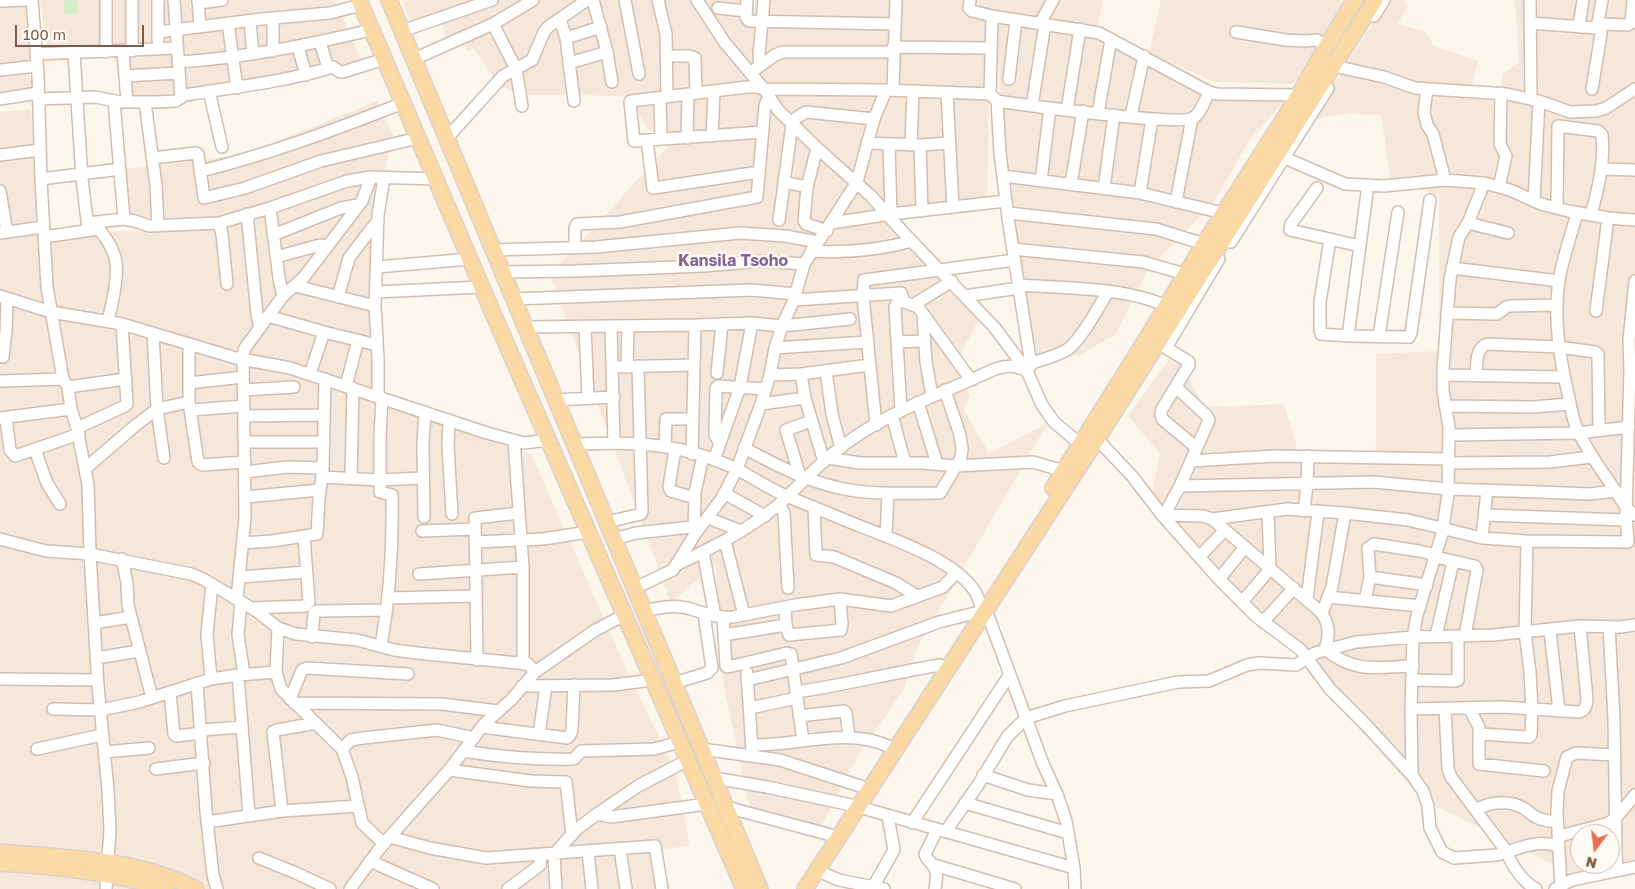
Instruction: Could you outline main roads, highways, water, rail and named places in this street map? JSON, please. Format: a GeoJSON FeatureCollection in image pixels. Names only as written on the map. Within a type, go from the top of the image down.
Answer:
{"type":"FeatureCollection","features":[{"type":"Feature","properties":{"kind":"main road"},"geometry":{"type":"LineString","coordinates":[[389,0],[760,889]]}},
{"type":"Feature","properties":{"kind":"main road"},"geometry":{"type":"LineString","coordinates":[[796,889],[830,835],[855,806],[862,787],[940,665],[1162,345],[1204,244],[1299,95],[1355,0]]}},
{"type":"Feature","properties":{"kind":"main road"},"geometry":{"type":"LineString","coordinates":[[805,889],[1166,306],[1192,276],[1281,156],[1337,66],[1375,0]]}},
{"type":"Feature","properties":{"kind":"main road"},"geometry":{"type":"LineString","coordinates":[[360,2],[744,889]]}},
{"type":"Feature","properties":{"kind":"main road"},"geometry":{"type":"LineString","coordinates":[[0,852],[106,868],[161,888]]}},
{"type":"Feature","properties":{"kind":"main road"},"geometry":{"type":"LineString","coordinates":[[0,863],[147,870],[196,889]]}},
{"type":"Feature","properties":{"kind":"district","name":"Kansila Tsoho"},"geometry":{"type":"Point","coordinates":[733,261]}}]}
